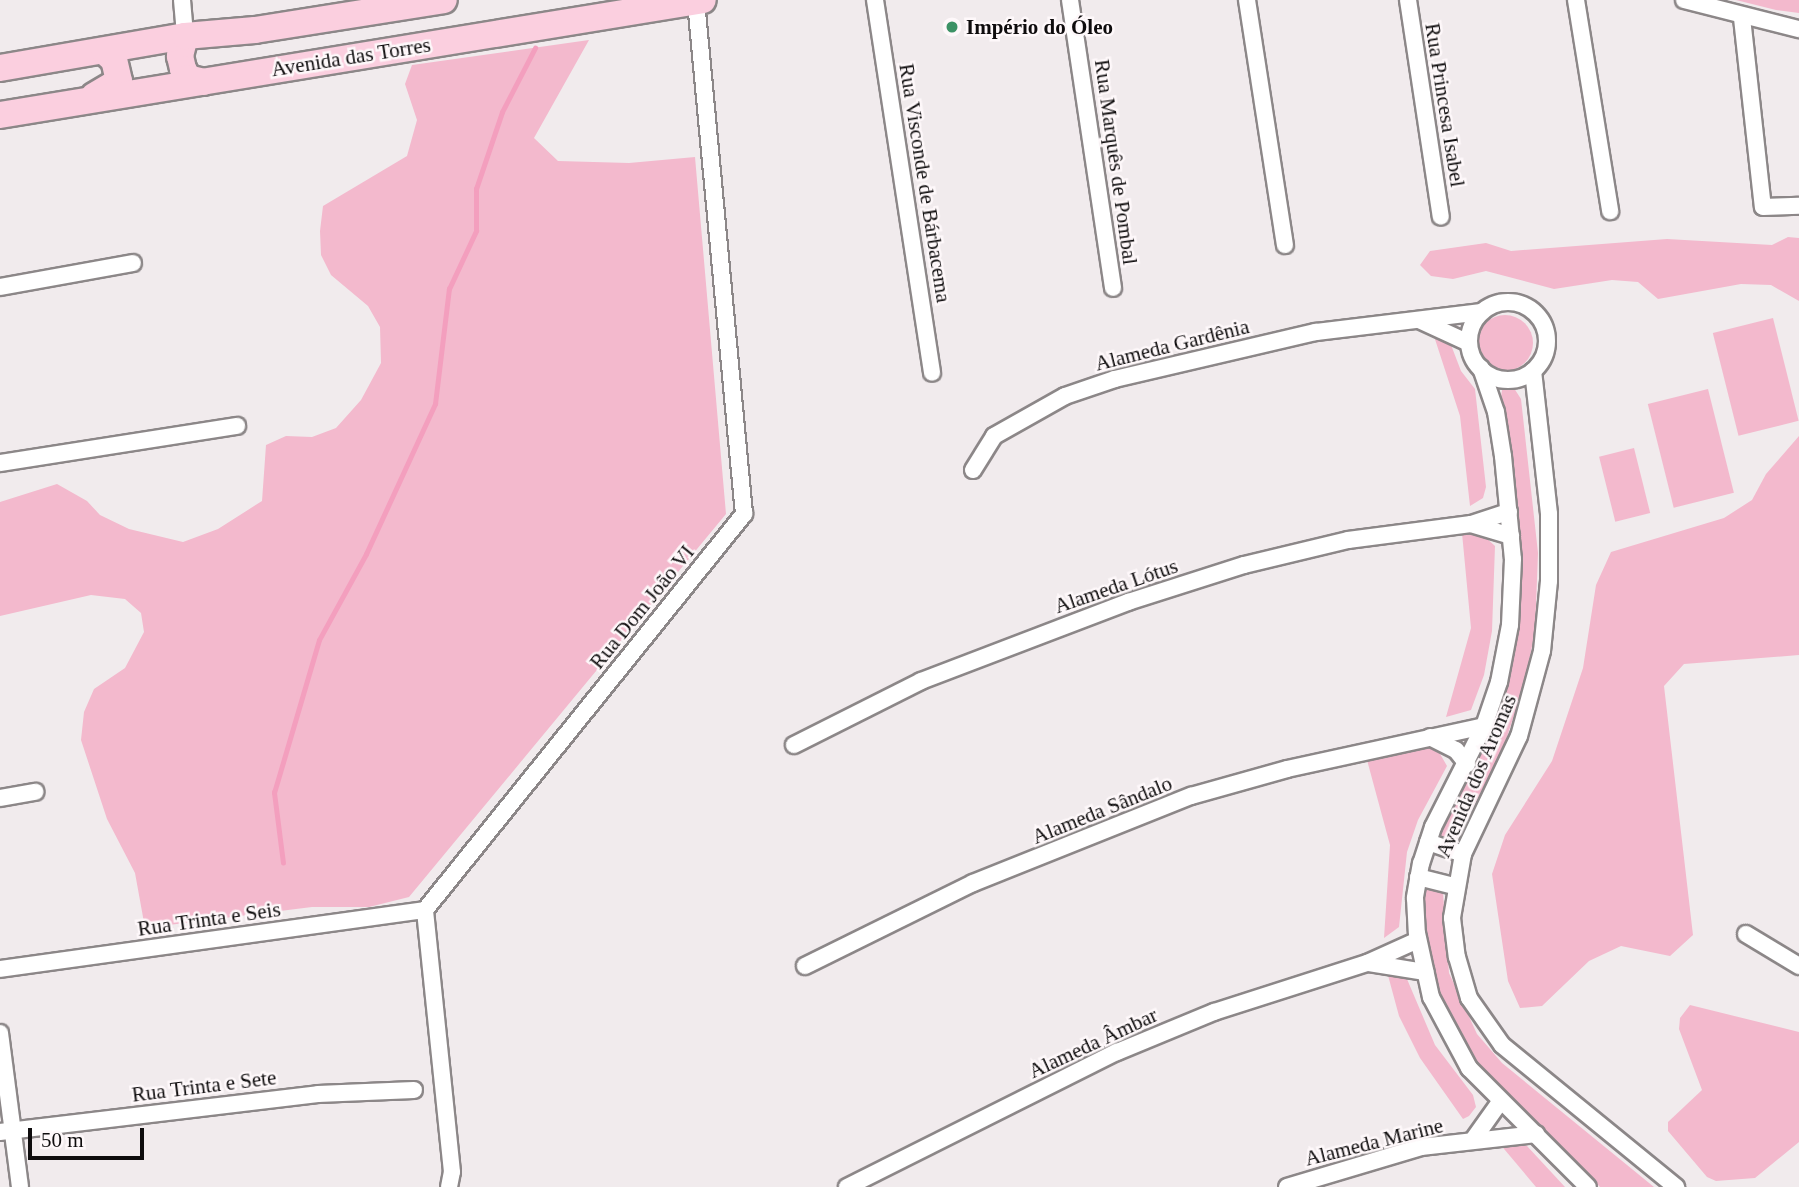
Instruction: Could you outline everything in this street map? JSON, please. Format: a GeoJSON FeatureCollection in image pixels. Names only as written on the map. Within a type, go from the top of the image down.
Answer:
{"type":"FeatureCollection","features":[{"type":"Feature","properties":{"kind":"main road","name":"Avenida das Torres"},"geometry":{"type":"LineString","coordinates":[[0,68],[185,36],[255,30],[444,0]]}},
{"type":"Feature","properties":{"kind":"main road","name":"Avenida das Torres"},"geometry":{"type":"LineString","coordinates":[[0,115],[699,1]]}},
{"type":"Feature","properties":{"kind":"main road"},"geometry":{"type":"LineString","coordinates":[[185,36],[180,56],[183,69],[188,78],[204,82]]}},
{"type":"Feature","properties":{"kind":"main road"},"geometry":{"type":"LineString","coordinates":[[61,105],[101,94],[119,81],[114,60],[104,51]]}},
{"type":"Feature","properties":{"kind":"street"},"geometry":{"type":"LineString","coordinates":[[182,0],[185,36]]}},
{"type":"Feature","properties":{"kind":"street","name":"Rua Visconde de Bárbacema"},"geometry":{"type":"LineString","coordinates":[[875,0],[932,373]]}},
{"type":"Feature","properties":{"kind":"street","name":"Rua Marquês de Pombal"},"geometry":{"type":"LineString","coordinates":[[1070,0],[1113,288]]}},
{"type":"Feature","properties":{"kind":"street"},"geometry":{"type":"LineString","coordinates":[[1247,0],[1285,245]]}},
{"type":"Feature","properties":{"kind":"street","name":"Rua Princesa Isabel"},"geometry":{"type":"LineString","coordinates":[[1408,0],[1441,217]]}},
{"type":"Feature","properties":{"kind":"street"},"geometry":{"type":"LineString","coordinates":[[1576,0],[1611,211]]}},
{"type":"Feature","properties":{"kind":"street"},"geometry":{"type":"LineString","coordinates":[[1684,0],[1742,18],[1799,29]]}},
{"type":"Feature","properties":{"kind":"street","name":"Rua Dom João VI"},"geometry":{"type":"LineString","coordinates":[[425,911],[744,514],[699,1]]}},
{"type":"Feature","properties":{"kind":"street"},"geometry":{"type":"LineString","coordinates":[[1742,18],[1763,207],[1799,206]]}},
{"type":"Feature","properties":{"kind":"street"},"geometry":{"type":"LineString","coordinates":[[0,287],[133,263]]}},
{"type":"Feature","properties":{"kind":"street"},"geometry":{"type":"LineString","coordinates":[[1515,302],[1535,313],[1547,345],[1533,371],[1507,380],[1481,368],[1469,343],[1470,331],[1482,312],[1515,302]]}},
{"type":"Feature","properties":{"kind":"street","name":"Alameda Gardênia"},"geometry":{"type":"LineString","coordinates":[[973,470],[994,436],[1065,396],[1102,383],[1205,355],[1410,317],[1482,312]]}},
{"type":"Feature","properties":{"kind":"street","name":"Alameda Gardênia"},"geometry":{"type":"LineString","coordinates":[[1410,317],[1444,328],[1469,343]]}},
{"type":"Feature","properties":{"kind":"street","name":"Avenida dos Aromas"},"geometry":{"type":"LineString","coordinates":[[1481,368],[1496,412],[1511,536],[1510,625],[1499,682],[1484,726],[1428,842],[1418,877],[1418,940],[1425,972],[1445,1030],[1469,1068],[1500,1102],[1588,1187]]}},
{"type":"Feature","properties":{"kind":"street","name":"Avenida dos Aromas"},"geometry":{"type":"LineString","coordinates":[[1533,371],[1549,514],[1549,581],[1542,651],[1519,736],[1463,854],[1454,886],[1457,957],[1469,998],[1484,1024],[1528,1070],[1676,1187]]}},
{"type":"Feature","properties":{"kind":"street"},"geometry":{"type":"LineString","coordinates":[[0,463],[237,426]]}},
{"type":"Feature","properties":{"kind":"street","name":"Alameda Lótus"},"geometry":{"type":"LineString","coordinates":[[794,745],[921,681],[1154,594],[1244,565],[1348,540],[1471,524],[1508,512]]}},
{"type":"Feature","properties":{"kind":"street","name":"Alameda Lótus"},"geometry":{"type":"LineString","coordinates":[[1471,524],[1511,536]]}},
{"type":"Feature","properties":{"kind":"street","name":"Alameda Sândalo"},"geometry":{"type":"LineString","coordinates":[[805,966],[973,883],[1191,796],[1287,769],[1484,726]]}},
{"type":"Feature","properties":{"kind":"street"},"geometry":{"type":"LineString","coordinates":[[1430,737],[1456,750],[1467,764]]}},
{"type":"Feature","properties":{"kind":"street"},"geometry":{"type":"LineString","coordinates":[[0,798],[36,792]]}},
{"type":"Feature","properties":{"kind":"street"},"geometry":{"type":"LineString","coordinates":[[1428,842],[1463,854]]}},
{"type":"Feature","properties":{"kind":"street"},"geometry":{"type":"LineString","coordinates":[[1418,877],[1454,886]]}},
{"type":"Feature","properties":{"kind":"street"},"geometry":{"type":"LineString","coordinates":[[425,911],[452,1172],[449,1186]]}},
{"type":"Feature","properties":{"kind":"street","name":"Rua Trinta e Seis"},"geometry":{"type":"LineString","coordinates":[[0,969],[425,911]]}},
{"type":"Feature","properties":{"kind":"street"},"geometry":{"type":"LineString","coordinates":[[1746,934],[1799,966]]}},
{"type":"Feature","properties":{"kind":"street","name":"Alameda Âmbar"},"geometry":{"type":"LineString","coordinates":[[847,1187],[1117,1052],[1227,1007],[1367,963],[1418,940]]}},
{"type":"Feature","properties":{"kind":"street","name":"Alameda Âmbar"},"geometry":{"type":"LineString","coordinates":[[1367,963],[1425,972]]}},
{"type":"Feature","properties":{"kind":"street"},"geometry":{"type":"LineString","coordinates":[[0,1033],[6,1131],[20,1187]]}},
{"type":"Feature","properties":{"kind":"street","name":"Rua Trinta e Sete"},"geometry":{"type":"LineString","coordinates":[[6,1131],[318,1094],[414,1090]]}},
{"type":"Feature","properties":{"kind":"street","name":"Alameda Marine"},"geometry":{"type":"LineString","coordinates":[[1473,1140],[1500,1102]]}},
{"type":"Feature","properties":{"kind":"street","name":"Alameda Marine"},"geometry":{"type":"LineString","coordinates":[[1287,1187],[1421,1147],[1536,1134]]}},
{"type":"Feature","properties":{"kind":"shaded area"},"geometry":{"type":"Polygon","coordinates":[[[1736,0],[1799,0],[1799,13],[1776,10],[1736,0]]]}},
{"type":"Feature","properties":{"kind":"shaded area"},"geometry":{"type":"Polygon","coordinates":[[[589,40],[534,138],[558,161],[629,163],[695,157],[726,514],[409,897],[369,907],[312,907],[145,928],[135,873],[107,819],[81,740],[84,712],[94,689],[125,668],[144,632],[141,613],[125,599],[91,595],[0,616],[0,502],[57,484],[87,501],[100,515],[129,529],[183,542],[218,529],[262,501],[266,445],[286,436],[312,437],[336,428],[361,400],[381,363],[380,327],[368,306],[331,275],[321,255],[320,231],[323,206],[407,156],[417,120],[405,84],[412,65],[589,40]]]}},
{"type":"Feature","properties":{"kind":"shaded area"},"geometry":{"type":"Polygon","coordinates":[[[1788,237],[1799,238],[1799,301],[1771,285],[1741,284],[1658,299],[1638,282],[1612,280],[1554,289],[1486,271],[1453,279],[1431,276],[1420,265],[1430,251],[1486,243],[1511,251],[1667,239],[1772,245],[1788,237]]]}},
{"type":"Feature","properties":{"kind":"shaded area"},"geometry":{"type":"Polygon","coordinates":[[[1499,315],[1511,315],[1521,319],[1529,327],[1533,343],[1529,359],[1521,367],[1511,371],[1499,371],[1489,367],[1481,359],[1477,349],[1477,337],[1481,327],[1489,319],[1499,315]]]}},
{"type":"Feature","properties":{"kind":"shaded area"},"geometry":{"type":"Polygon","coordinates":[[[1773,318],[1799,421],[1738,436],[1713,333],[1773,318]]]}},
{"type":"Feature","properties":{"kind":"shaded area"},"geometry":{"type":"Polygon","coordinates":[[[1432,330],[1448,337],[1461,371],[1475,389],[1486,487],[1483,498],[1470,506],[1460,416],[1432,330]]]}},
{"type":"Feature","properties":{"kind":"shaded area"},"geometry":{"type":"Polygon","coordinates":[[[1512,385],[1521,399],[1538,553],[1535,631],[1525,682],[1500,758],[1453,842],[1441,840],[1441,827],[1471,774],[1503,698],[1518,617],[1517,530],[1501,397],[1502,390],[1512,385]]]}},
{"type":"Feature","properties":{"kind":"shaded area"},"geometry":{"type":"Polygon","coordinates":[[[1708,389],[1734,493],[1674,508],[1648,404],[1708,389]]]}},
{"type":"Feature","properties":{"kind":"shaded area"},"geometry":{"type":"Polygon","coordinates":[[[1799,436],[1799,655],[1684,664],[1664,686],[1693,935],[1670,956],[1621,946],[1589,961],[1542,1006],[1520,1008],[1508,981],[1492,874],[1505,835],[1552,761],[1583,668],[1596,585],[1611,552],[1724,518],[1752,500],[1766,474],[1799,436]]]}},
{"type":"Feature","properties":{"kind":"shaded area"},"geometry":{"type":"Polygon","coordinates":[[[1634,448],[1650,513],[1615,522],[1599,457],[1634,448]]]}},
{"type":"Feature","properties":{"kind":"shaded area"},"geometry":{"type":"Polygon","coordinates":[[[1462,533],[1483,535],[1495,546],[1492,631],[1484,675],[1471,710],[1446,717],[1471,628],[1462,533]]]}},
{"type":"Feature","properties":{"kind":"shaded area"},"geometry":{"type":"Polygon","coordinates":[[[1429,747],[1439,752],[1447,766],[1418,820],[1407,852],[1399,927],[1384,938],[1390,845],[1367,760],[1429,747]]]}},
{"type":"Feature","properties":{"kind":"shaded area"},"geometry":{"type":"Polygon","coordinates":[[[1428,887],[1443,893],[1449,973],[1477,1034],[1502,1063],[1654,1187],[1600,1187],[1469,1054],[1435,989],[1424,938],[1424,894],[1428,887]]]}},
{"type":"Feature","properties":{"kind":"shaded area"},"geometry":{"type":"Polygon","coordinates":[[[1386,968],[1404,972],[1435,1045],[1473,1095],[1476,1107],[1469,1116],[1463,1119],[1420,1058],[1399,1016],[1386,968]]]}},
{"type":"Feature","properties":{"kind":"shaded area"},"geometry":{"type":"Polygon","coordinates":[[[1690,1005],[1799,1032],[1799,1142],[1755,1178],[1716,1181],[1707,1177],[1668,1131],[1668,1122],[1702,1090],[1679,1029],[1680,1018],[1690,1005]]]}},
{"type":"Feature","properties":{"kind":"shaded area"},"geometry":{"type":"Polygon","coordinates":[[[1499,1143],[1527,1146],[1565,1187],[1536,1187],[1499,1143]]]}},
{"type":"Feature","properties":{"kind":"waterway"},"geometry":{"type":"LineString","coordinates":[[283,863],[274,793],[319,640],[366,554],[435,404],[449,289],[476,231],[476,189],[502,112],[535,48]]}},
{"type":"Feature","properties":{"kind":"place","name":"Império do Óleo"},"geometry":{"type":"Point","coordinates":[952,27]}}]}
